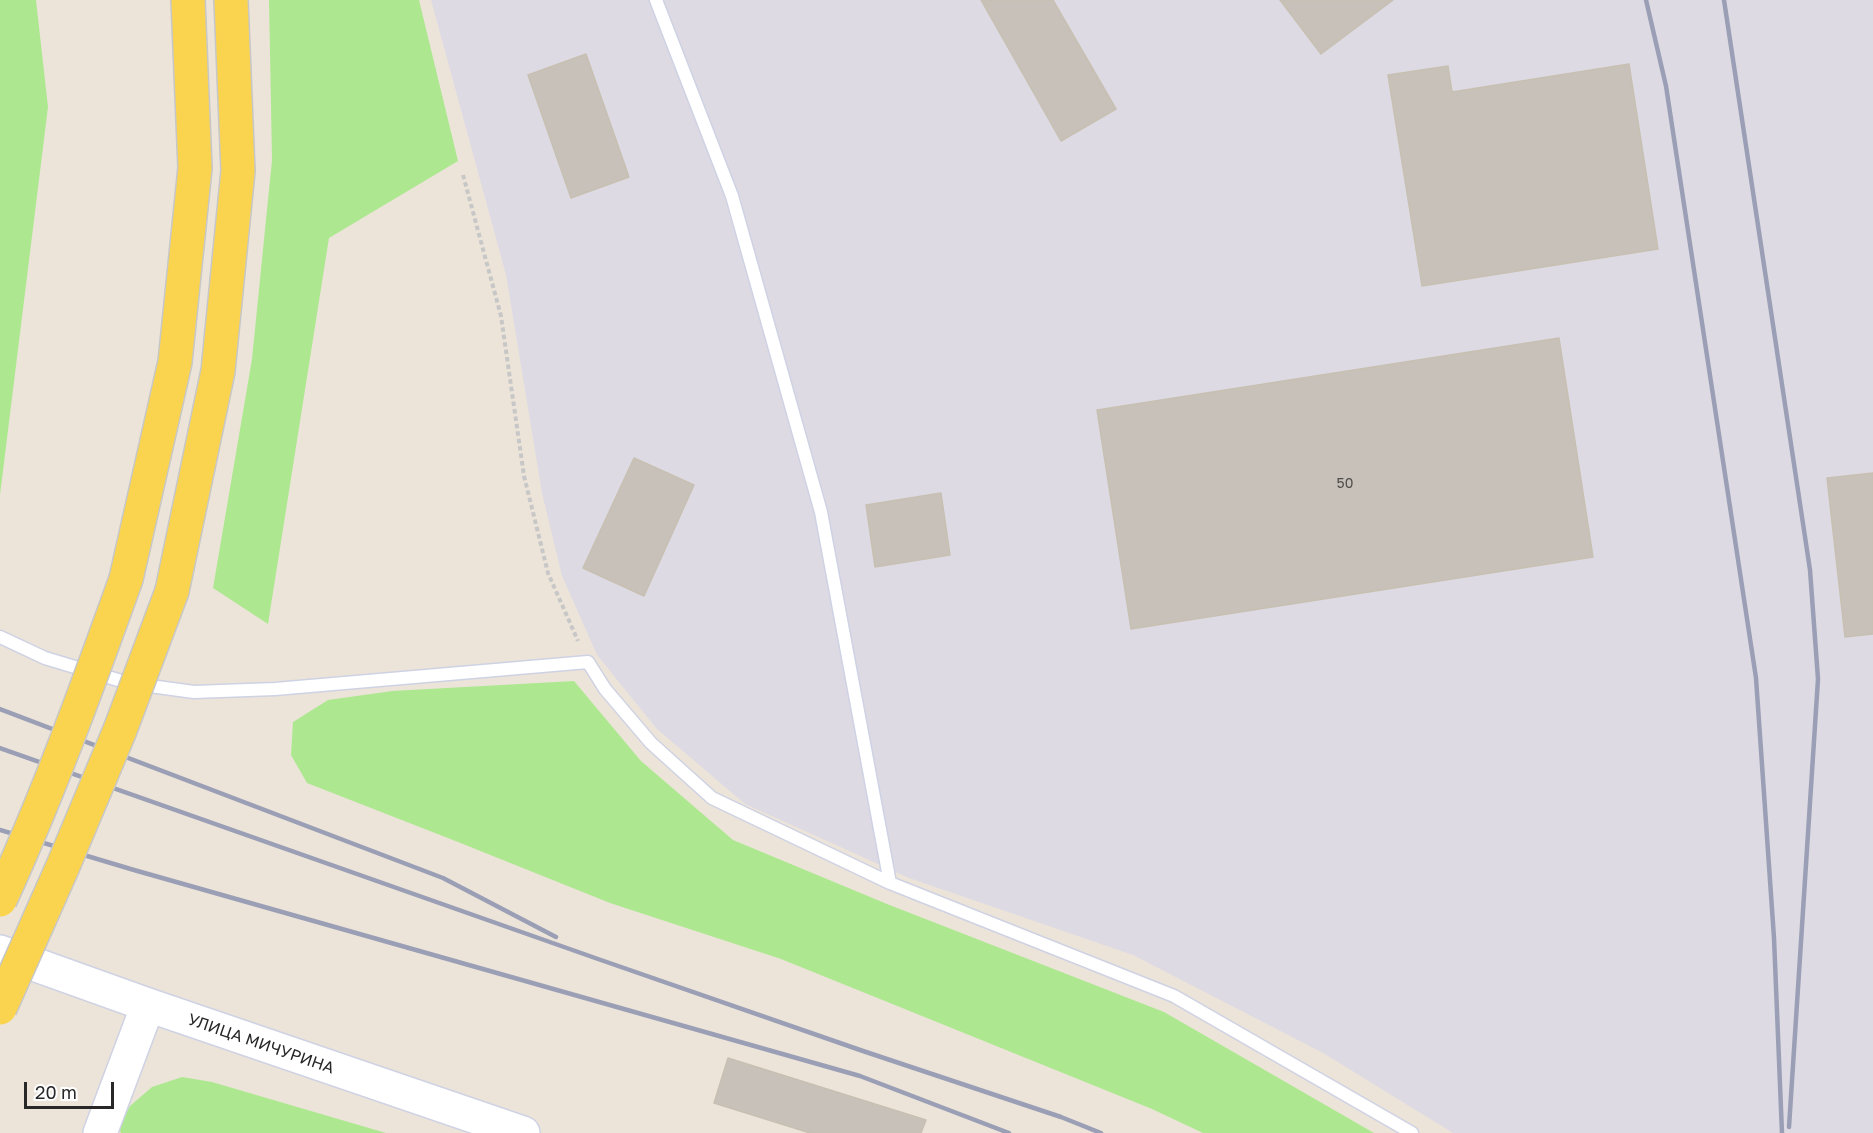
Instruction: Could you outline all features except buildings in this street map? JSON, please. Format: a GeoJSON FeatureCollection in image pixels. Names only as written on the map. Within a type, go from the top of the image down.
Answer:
{"type":"FeatureCollection","features":[{"type":"Feature","properties":{"kind":"main road"},"geometry":{"type":"LineString","coordinates":[[0,900],[23,850],[78,714],[126,579],[175,362],[195,168],[188,0]]}},
{"type":"Feature","properties":{"kind":"main road"},"geometry":{"type":"LineString","coordinates":[[0,1008],[120,730],[172,591],[218,371],[238,171],[231,0]]}},
{"type":"Feature","properties":{"kind":"main road","name":"УЛИЦА МИЧУРИНА"},"geometry":{"type":"LineString","coordinates":[[0,952],[523,1133]]}},
{"type":"Feature","properties":{"kind":"main road"},"geometry":{"type":"LineString","coordinates":[[100,1133],[148,1005]]}},
{"type":"Feature","properties":{"kind":"lane"},"geometry":{"type":"LineString","coordinates":[[656,0],[732,196],[821,512],[890,883]]}},
{"type":"Feature","properties":{"kind":"lane"},"geometry":{"type":"LineString","coordinates":[[0,637],[45,658],[128,683],[194,692],[274,689],[588,662],[605,689],[651,743],[712,798],[890,883],[1174,996],[1412,1133]]}},
{"type":"Feature","properties":{"kind":"path"},"geometry":{"type":"LineString","coordinates":[[463,175],[501,316],[524,476],[548,573],[588,662]]}},
{"type":"Feature","properties":{"kind":"shaded area"},"geometry":{"type":"Polygon","coordinates":[[[431,0],[1873,0],[1873,1133],[1453,1133],[1323,1053],[1133,955],[909,878],[745,804],[657,729],[597,655],[562,576],[542,493],[506,275],[431,0]]]}},
{"type":"Feature","properties":{"kind":"green space"},"geometry":{"type":"Polygon","coordinates":[[[0,0],[36,0],[48,107],[0,495],[0,0]]]}},
{"type":"Feature","properties":{"kind":"green space"},"geometry":{"type":"Polygon","coordinates":[[[269,0],[419,0],[458,161],[329,238],[268,624],[213,588],[252,359],[272,160],[269,0]]]}},
{"type":"Feature","properties":{"kind":"green space"},"geometry":{"type":"Polygon","coordinates":[[[574,681],[641,761],[733,840],[887,904],[1164,1012],[1374,1133],[1203,1133],[1152,1109],[781,959],[610,903],[307,783],[291,755],[293,722],[328,700],[392,691],[574,681]]]}},
{"type":"Feature","properties":{"kind":"green space"},"geometry":{"type":"Polygon","coordinates":[[[182,1077],[212,1082],[386,1133],[121,1133],[118,1127],[130,1106],[152,1087],[182,1077]]]}},
{"type":"Feature","properties":{"kind":"railway"},"geometry":{"type":"LineString","coordinates":[[1646,0],[1666,86],[1756,678],[1774,938],[1782,1133]]}},
{"type":"Feature","properties":{"kind":"railway"},"geometry":{"type":"LineString","coordinates":[[1724,0],[1810,570],[1818,679],[1789,1127]]}},
{"type":"Feature","properties":{"kind":"railway"},"geometry":{"type":"LineString","coordinates":[[0,709],[443,878],[556,937]]}},
{"type":"Feature","properties":{"kind":"railway"},"geometry":{"type":"LineString","coordinates":[[0,748],[598,959],[1061,1117],[1101,1133]]}},
{"type":"Feature","properties":{"kind":"railway"},"geometry":{"type":"LineString","coordinates":[[0,830],[860,1076],[1009,1133]]}}]}
